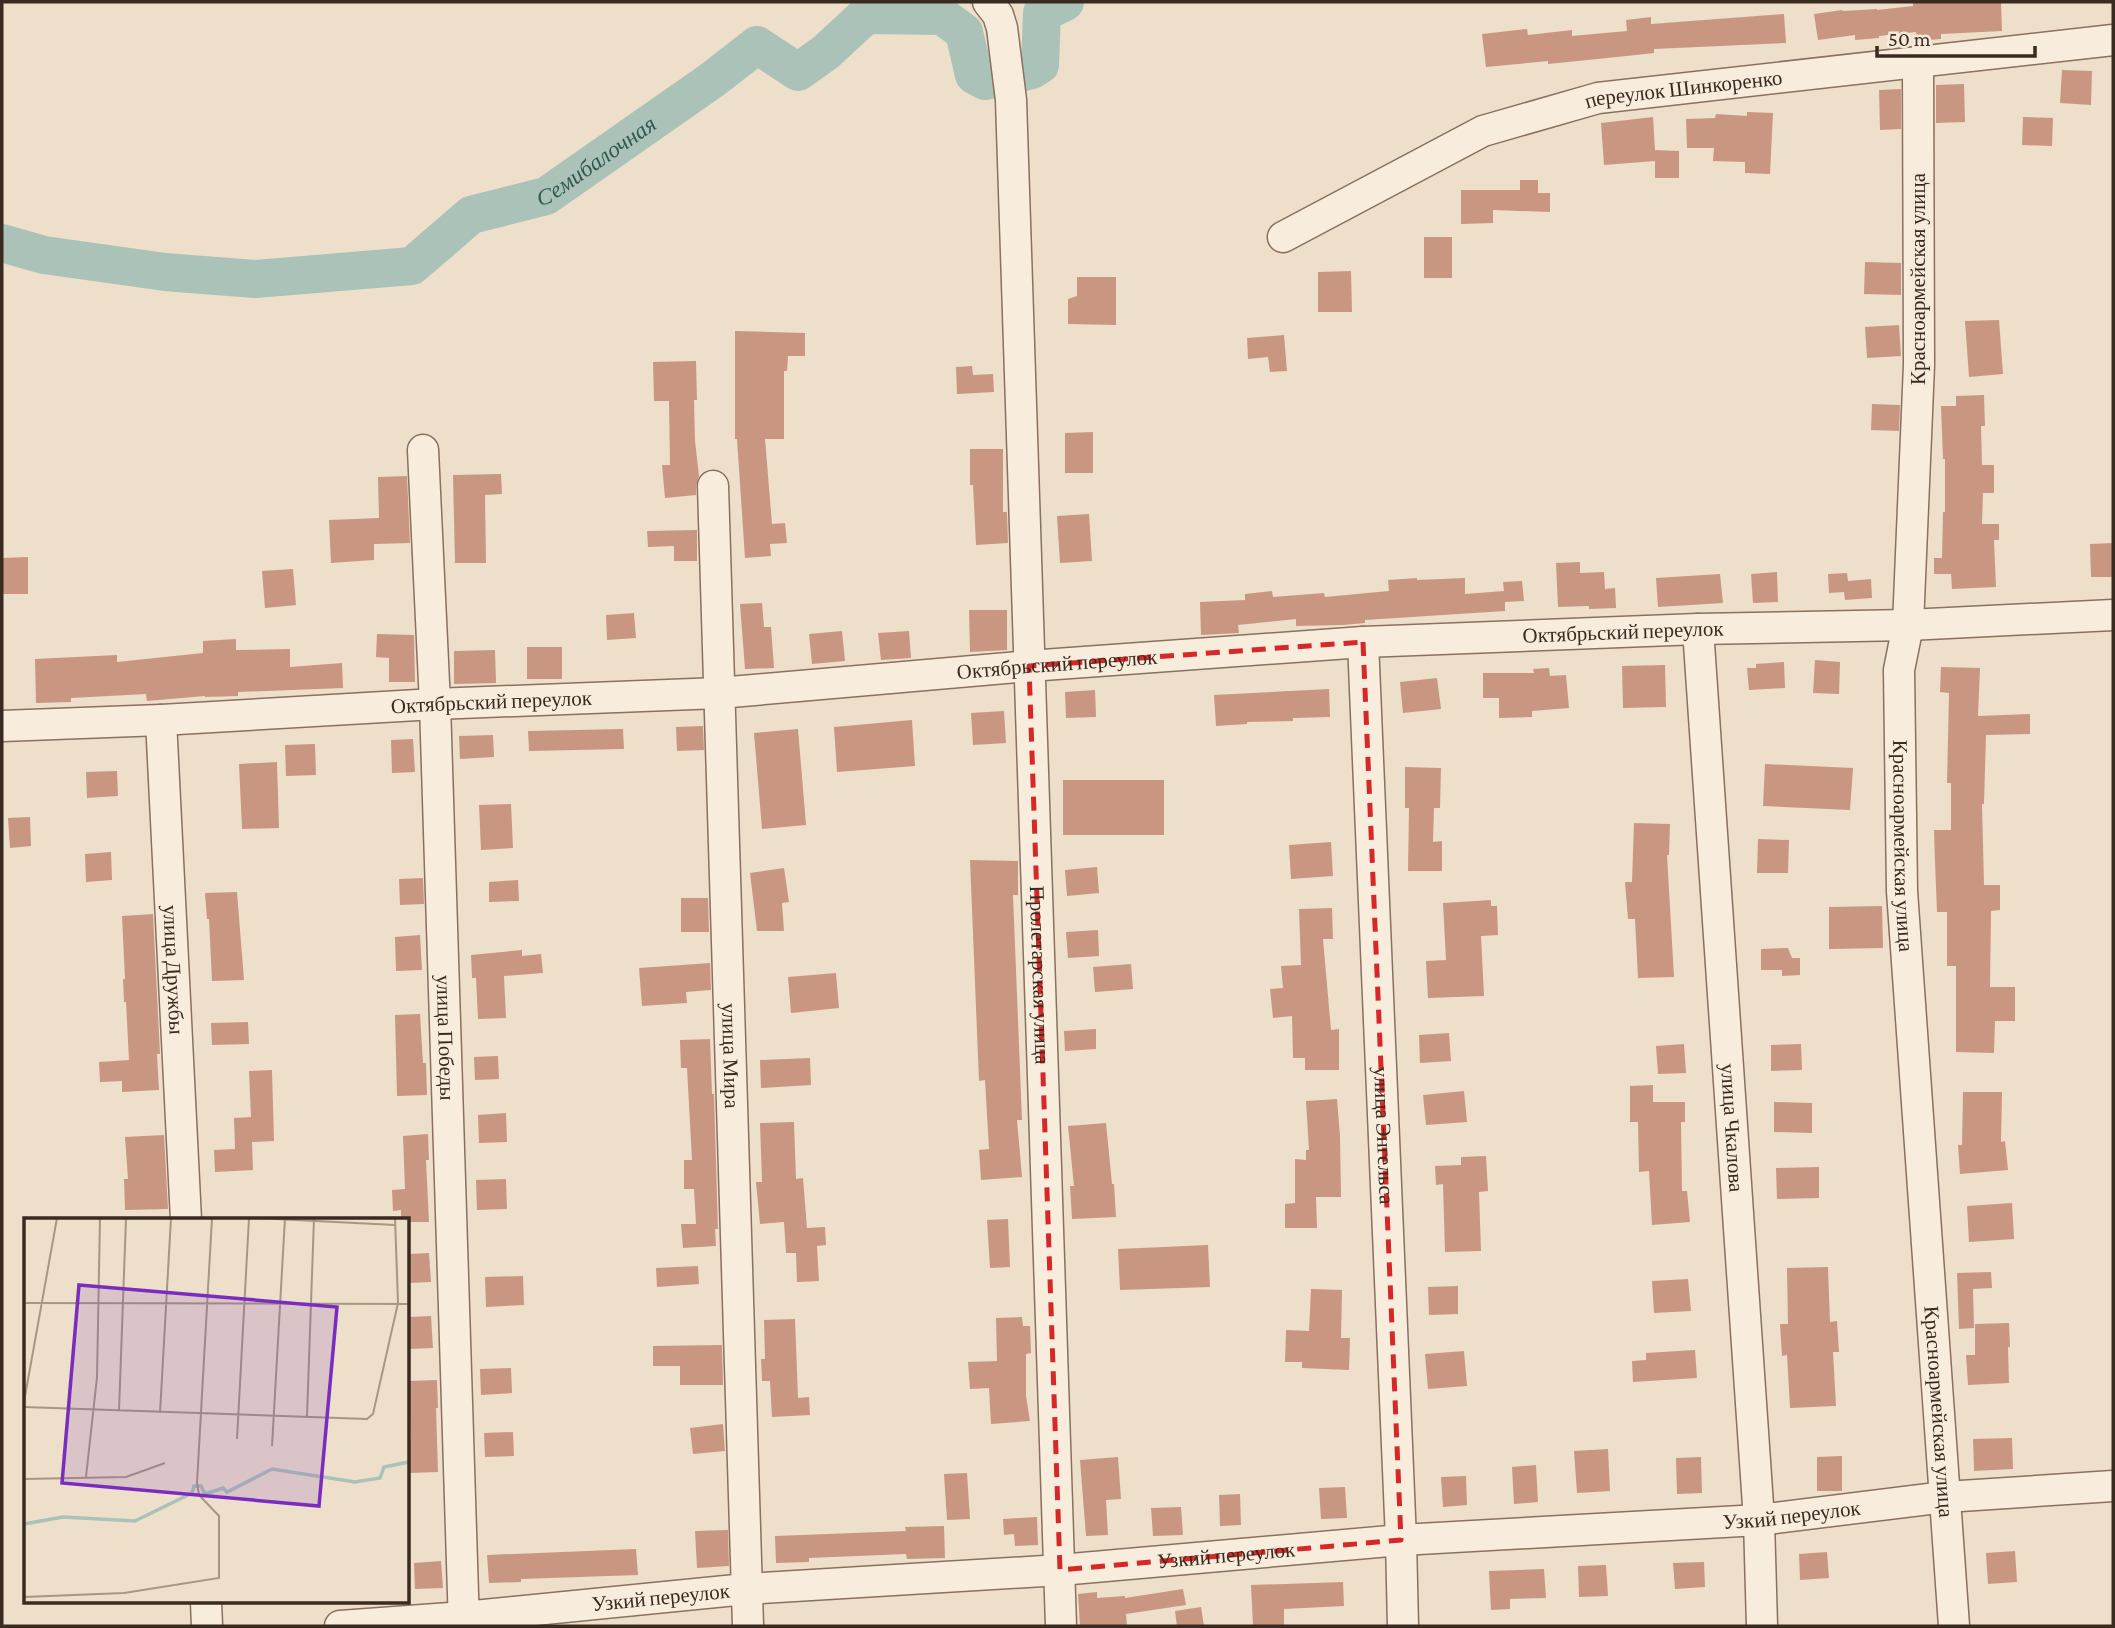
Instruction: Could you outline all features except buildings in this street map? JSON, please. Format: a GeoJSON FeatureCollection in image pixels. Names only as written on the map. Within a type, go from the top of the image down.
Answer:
{"type":"FeatureCollection","features":[{"type":"Feature","properties":{"kind":"street","name":"Пролетарская улица"},"geometry":{"type":"LineString","coordinates":[[988,2],[998,15],[1002,27],[1011,100],[1061,1626]]}},
{"type":"Feature","properties":{"kind":"street","name":"переулок Шинкоренко"},"geometry":{"type":"LineString","coordinates":[[1283,237],[1483,131],[1598,98],[2113,40]]}},
{"type":"Feature","properties":{"kind":"street","name":"Красноармейская улица"},"geometry":{"type":"LineString","coordinates":[[1918,63],[1919,365],[1908,625],[1899,670],[1902,891],[1954,1626]]}},
{"type":"Feature","properties":{"kind":"street","name":"улица Победы"},"geometry":{"type":"LineString","coordinates":[[423,450],[435,704],[464,1622]]}},
{"type":"Feature","properties":{"kind":"street","name":"улица Мира"},"geometry":{"type":"LineString","coordinates":[[713,486],[748,1626]]}},
{"type":"Feature","properties":{"kind":"street","name":"Октябрьский переулок"},"geometry":{"type":"LineString","coordinates":[[2,726],[719,693],[1029,666],[1363,642],[1698,629],[1908,625],[2113,615]]}},
{"type":"Feature","properties":{"kind":"street","name":"улица Чкалова"},"geometry":{"type":"LineString","coordinates":[[1698,629],[1759,1520],[1762,1626]]}},
{"type":"Feature","properties":{"kind":"street","name":"улица Энгельса"},"geometry":{"type":"LineString","coordinates":[[1363,642],[1403,1626]]}},
{"type":"Feature","properties":{"kind":"street","name":"улица Дружбы"},"geometry":{"type":"LineString","coordinates":[[161,720],[186,1218]]}},
{"type":"Feature","properties":{"kind":"street","name":"Узкий переулок"},"geometry":{"type":"LineString","coordinates":[[340,1626],[464,1622],[746,1589],[1060,1570],[1401,1540],[1759,1520],[1945,1497],[2113,1486]]}},
{"type":"Feature","properties":{"kind":"street"},"geometry":{"type":"LineString","coordinates":[[206,1604],[207,1626]]}},
{"type":"Feature","properties":{"kind":"highlighted area"},"geometry":{"type":"Polygon","coordinates":[[[1363,642],[1401,1540],[1060,1570],[1029,666],[1363,642]]]}},
{"type":"Feature","properties":{"kind":"waterway","name":"Семибалочная"},"geometry":{"type":"LineString","coordinates":[[2,243],[44,255],[165,272],[255,279],[412,266],[471,215],[546,196],[712,80],[757,45],[798,72],[826,52],[866,15],[942,16],[964,32],[974,75],[985,81],[1032,70],[1040,65],[1042,13],[1065,2]]}}]}
